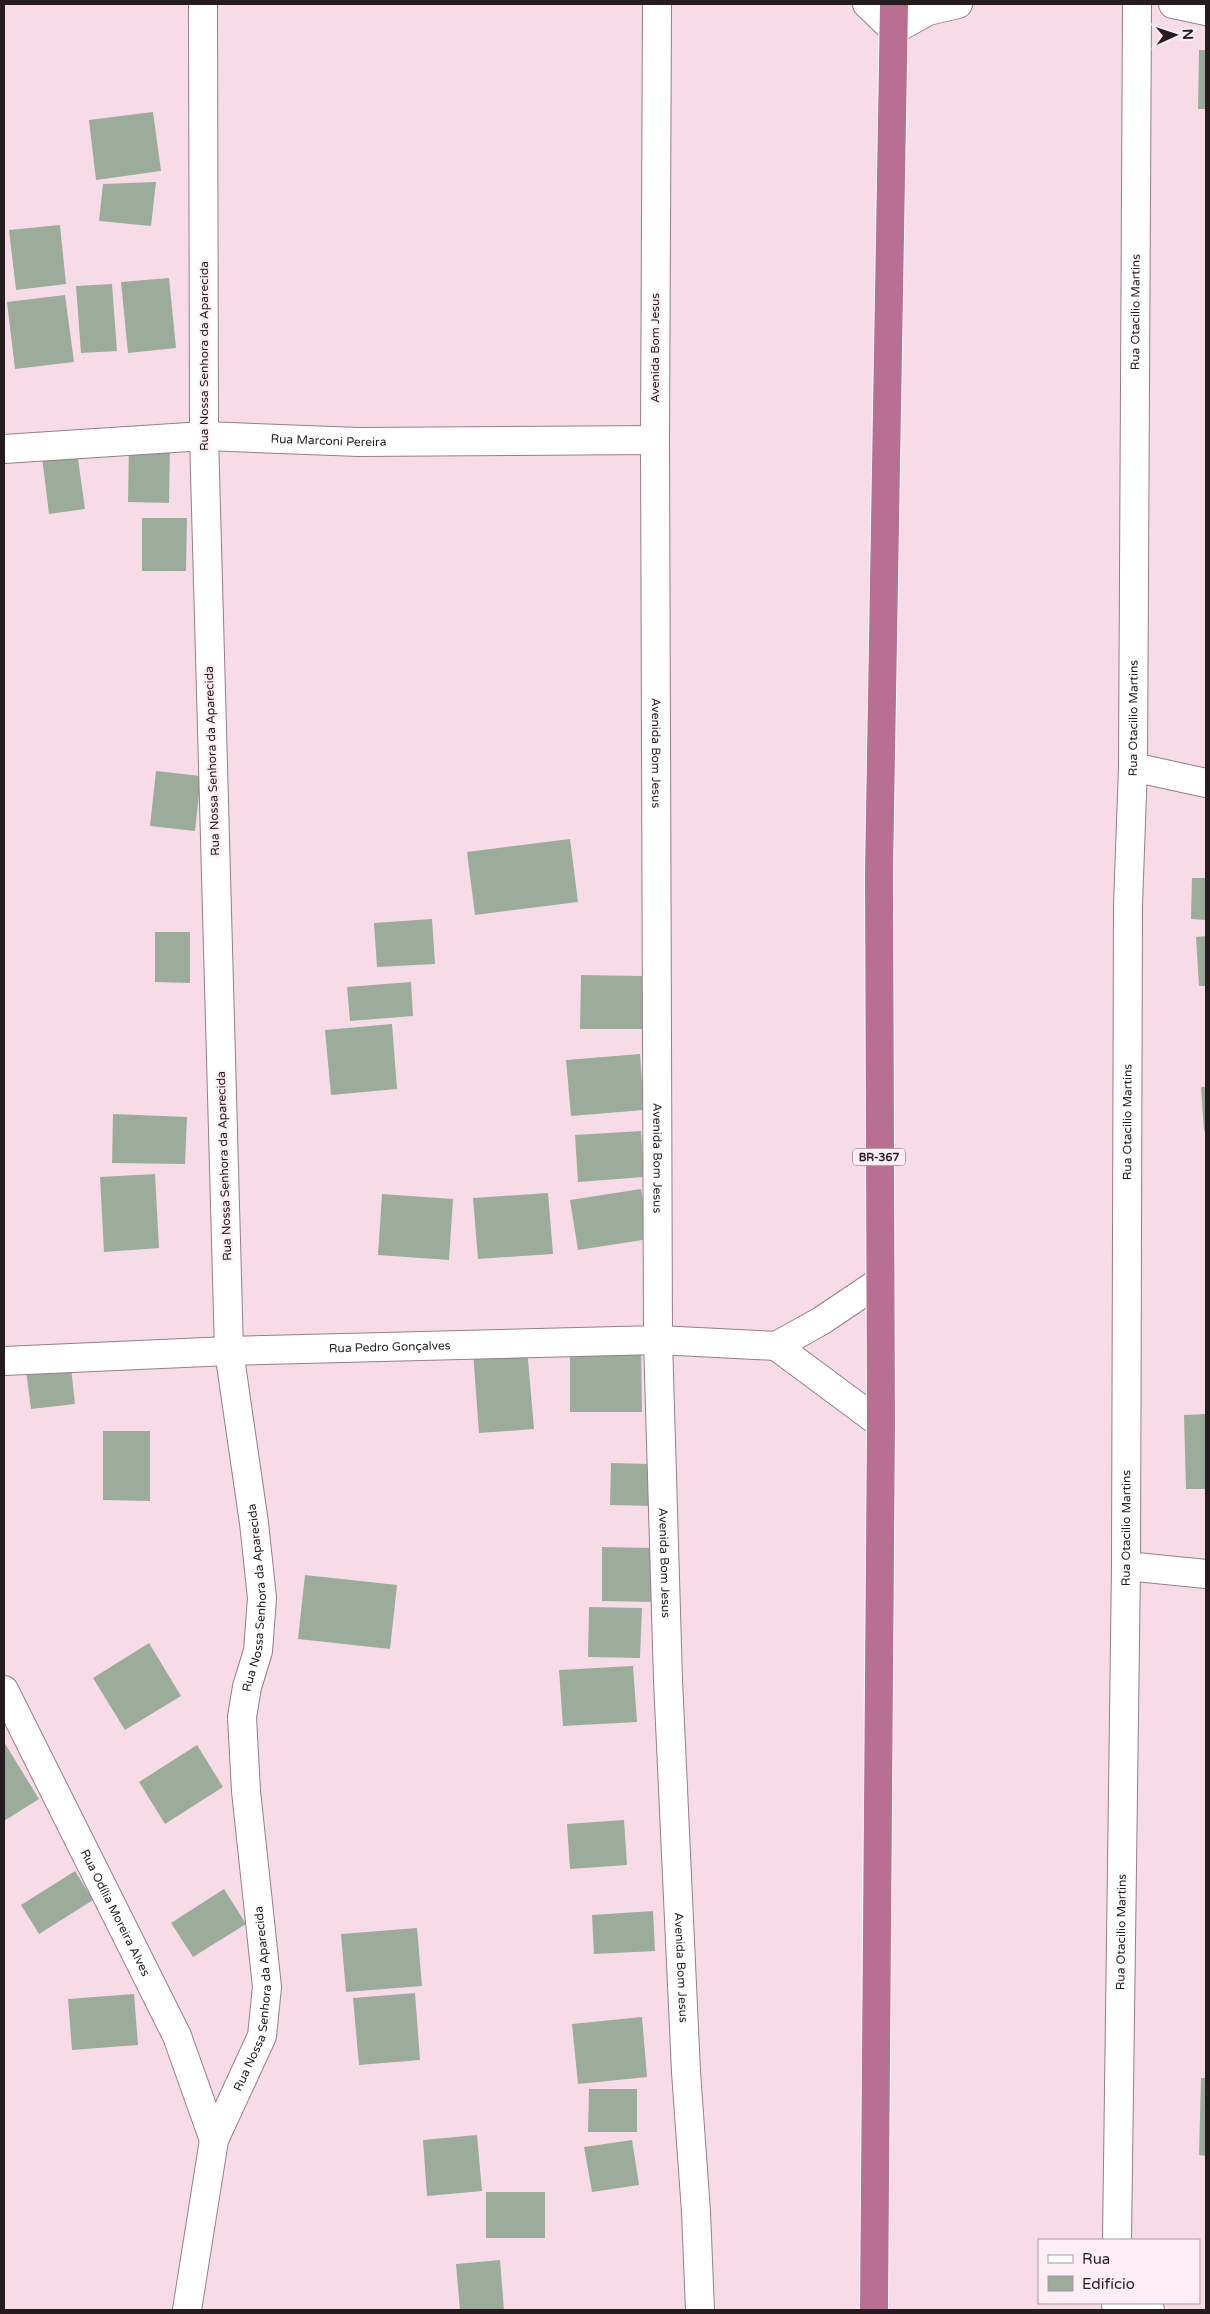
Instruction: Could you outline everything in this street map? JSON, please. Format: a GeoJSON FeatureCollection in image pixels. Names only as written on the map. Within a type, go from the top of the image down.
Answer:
{"type":"FeatureCollection","features":[{"type":"Feature","properties":{"kind":"highway","name":"BR-367"},"geometry":{"type":"LineString","coordinates":[[874,2310],[881,1424],[879,871],[894,4]]}},
{"type":"Feature","properties":{"kind":"street","name":"Rua Nossa Senhora da Aparecida"},"geometry":{"type":"LineString","coordinates":[[187,2310],[214,2140],[262,2036],[267,1987],[246,1791],[242,1717],[247,1687],[258,1650],[262,1598],[254,1523],[230,1351],[204,436],[203,4]]}},
{"type":"Feature","properties":{"kind":"street","name":"Avenida Bom Jesus"},"geometry":{"type":"LineString","coordinates":[[656,4],[655,440],[658,1340],[668,1690],[686,2072],[696,2212],[700,2310]]}},
{"type":"Feature","properties":{"kind":"street"},"geometry":{"type":"LineString","coordinates":[[866,4],[894,30],[930,7],[958,4]]}},
{"type":"Feature","properties":{"kind":"street","name":"Rua Otacilio Martins"},"geometry":{"type":"LineString","coordinates":[[1117,2239],[1126,1566],[1128,915],[1133,767],[1137,4]]}},
{"type":"Feature","properties":{"kind":"street"},"geometry":{"type":"LineString","coordinates":[[1173,4],[1206,11]]}},
{"type":"Feature","properties":{"kind":"street","name":"Rua Marconi Pereira"},"geometry":{"type":"LineString","coordinates":[[4,450],[204,436],[359,442],[655,440]]}},
{"type":"Feature","properties":{"kind":"street"},"geometry":{"type":"LineString","coordinates":[[1133,767],[1206,783]]}},
{"type":"Feature","properties":{"kind":"street"},"geometry":{"type":"LineString","coordinates":[[879,1282],[821,1321],[776,1346],[881,1424]]}},
{"type":"Feature","properties":{"kind":"street","name":"Rua Pedro Gonçalves"},"geometry":{"type":"LineString","coordinates":[[4,1361],[230,1351],[658,1340],[776,1346]]}},
{"type":"Feature","properties":{"kind":"street"},"geometry":{"type":"LineString","coordinates":[[1126,1566],[1206,1574]]}},
{"type":"Feature","properties":{"kind":"street","name":"Rua Odília Moreira Alves"},"geometry":{"type":"LineString","coordinates":[[4,1690],[177,2036],[214,2140]]}},
{"type":"Feature","properties":{"kind":"street"},"geometry":{"type":"LineString","coordinates":[[1117,2306],[1150,2310]]}},
{"type":"Feature","properties":{"kind":"building"},"geometry":{"type":"Polygon","coordinates":[[[1199,50],[1206,50],[1206,109],[1198,109],[1199,50]]]}},
{"type":"Feature","properties":{"kind":"building"},"geometry":{"type":"Polygon","coordinates":[[[153,112],[161,171],[96,180],[89,120],[153,112]]]}},
{"type":"Feature","properties":{"kind":"building"},"geometry":{"type":"Polygon","coordinates":[[[156,182],[151,226],[99,221],[103,184],[156,182]]]}},
{"type":"Feature","properties":{"kind":"building"},"geometry":{"type":"Polygon","coordinates":[[[60,225],[66,284],[16,290],[9,230],[60,225]]]}},
{"type":"Feature","properties":{"kind":"building"},"geometry":{"type":"Polygon","coordinates":[[[169,278],[176,348],[128,353],[121,282],[169,278]]]}},
{"type":"Feature","properties":{"kind":"building"},"geometry":{"type":"Polygon","coordinates":[[[112,284],[117,351],[81,353],[76,286],[112,284]]]}},
{"type":"Feature","properties":{"kind":"building"},"geometry":{"type":"Polygon","coordinates":[[[65,295],[74,362],[15,369],[7,302],[65,295]]]}},
{"type":"Feature","properties":{"kind":"building"},"geometry":{"type":"Polygon","coordinates":[[[129,443],[170,444],[169,503],[128,502],[129,443]]]}},
{"type":"Feature","properties":{"kind":"building"},"geometry":{"type":"Polygon","coordinates":[[[76,445],[85,509],[49,514],[41,449],[76,445]]]}},
{"type":"Feature","properties":{"kind":"building"},"geometry":{"type":"Polygon","coordinates":[[[142,518],[187,518],[186,571],[142,571],[142,518]]]}},
{"type":"Feature","properties":{"kind":"building"},"geometry":{"type":"Polygon","coordinates":[[[156,771],[201,776],[195,831],[150,826],[156,771]]]}},
{"type":"Feature","properties":{"kind":"building"},"geometry":{"type":"Polygon","coordinates":[[[570,839],[578,902],[475,915],[467,852],[570,839]]]}},
{"type":"Feature","properties":{"kind":"building"},"geometry":{"type":"Polygon","coordinates":[[[1192,878],[1206,878],[1206,920],[1191,919],[1192,878]]]}},
{"type":"Feature","properties":{"kind":"building"},"geometry":{"type":"Polygon","coordinates":[[[432,919],[435,964],[377,967],[374,923],[432,919]]]}},
{"type":"Feature","properties":{"kind":"building"},"geometry":{"type":"Polygon","coordinates":[[[155,932],[190,932],[190,983],[155,982],[155,932]]]}},
{"type":"Feature","properties":{"kind":"building"},"geometry":{"type":"Polygon","coordinates":[[[1206,936],[1206,986],[1199,986],[1196,937],[1206,936]]]}},
{"type":"Feature","properties":{"kind":"building"},"geometry":{"type":"Polygon","coordinates":[[[581,975],[642,976],[643,1029],[580,1029],[581,975]]]}},
{"type":"Feature","properties":{"kind":"building"},"geometry":{"type":"Polygon","coordinates":[[[411,982],[413,1016],[350,1021],[347,987],[411,982]]]}},
{"type":"Feature","properties":{"kind":"building"},"geometry":{"type":"Polygon","coordinates":[[[392,1024],[397,1089],[331,1095],[325,1030],[392,1024]]]}},
{"type":"Feature","properties":{"kind":"building"},"geometry":{"type":"Polygon","coordinates":[[[640,1054],[644,1110],[571,1116],[566,1060],[640,1054]]]}},
{"type":"Feature","properties":{"kind":"building"},"geometry":{"type":"Polygon","coordinates":[[[1201,1087],[1206,1087],[1206,1130],[1204,1131],[1201,1087]]]}},
{"type":"Feature","properties":{"kind":"building"},"geometry":{"type":"Polygon","coordinates":[[[113,1114],[187,1117],[185,1164],[112,1163],[113,1114]]]}},
{"type":"Feature","properties":{"kind":"building"},"geometry":{"type":"Polygon","coordinates":[[[641,1131],[644,1177],[578,1182],[575,1135],[641,1131]]]}},
{"type":"Feature","properties":{"kind":"building"},"geometry":{"type":"Polygon","coordinates":[[[155,1174],[159,1248],[104,1252],[100,1177],[155,1174]]]}},
{"type":"Feature","properties":{"kind":"building"},"geometry":{"type":"Polygon","coordinates":[[[641,1189],[649,1239],[578,1250],[570,1200],[641,1189]]]}},
{"type":"Feature","properties":{"kind":"building"},"geometry":{"type":"Polygon","coordinates":[[[548,1193],[553,1254],[478,1259],[473,1198],[548,1193]]]}},
{"type":"Feature","properties":{"kind":"building"},"geometry":{"type":"Polygon","coordinates":[[[382,1194],[453,1199],[449,1260],[378,1255],[382,1194]]]}},
{"type":"Feature","properties":{"kind":"building"},"geometry":{"type":"Polygon","coordinates":[[[570,1344],[641,1344],[642,1412],[570,1412],[570,1344]]]}},
{"type":"Feature","properties":{"kind":"building"},"geometry":{"type":"Polygon","coordinates":[[[527,1348],[534,1429],[479,1433],[473,1352],[527,1348]]]}},
{"type":"Feature","properties":{"kind":"building"},"geometry":{"type":"Polygon","coordinates":[[[70,1358],[75,1404],[31,1409],[25,1363],[70,1358]]]}},
{"type":"Feature","properties":{"kind":"building"},"geometry":{"type":"Polygon","coordinates":[[[1206,1414],[1206,1489],[1186,1489],[1184,1415],[1206,1414]]]}},
{"type":"Feature","properties":{"kind":"building"},"geometry":{"type":"Polygon","coordinates":[[[103,1431],[150,1431],[150,1501],[103,1500],[103,1431]]]}},
{"type":"Feature","properties":{"kind":"building"},"geometry":{"type":"Polygon","coordinates":[[[611,1463],[652,1464],[651,1506],[610,1505],[611,1463]]]}},
{"type":"Feature","properties":{"kind":"building"},"geometry":{"type":"Polygon","coordinates":[[[602,1547],[655,1548],[654,1602],[602,1601],[602,1547]]]}},
{"type":"Feature","properties":{"kind":"building"},"geometry":{"type":"Polygon","coordinates":[[[305,1575],[397,1585],[390,1649],[298,1639],[305,1575]]]}},
{"type":"Feature","properties":{"kind":"building"},"geometry":{"type":"Polygon","coordinates":[[[589,1607],[642,1608],[640,1658],[588,1657],[589,1607]]]}},
{"type":"Feature","properties":{"kind":"building"},"geometry":{"type":"Polygon","coordinates":[[[149,1643],[181,1696],[125,1730],[93,1678],[149,1643]]]}},
{"type":"Feature","properties":{"kind":"building"},"geometry":{"type":"Polygon","coordinates":[[[633,1666],[637,1722],[563,1726],[559,1670],[633,1666]]]}},
{"type":"Feature","properties":{"kind":"building"},"geometry":{"type":"Polygon","coordinates":[[[4,1742],[39,1799],[4,1821],[4,1742]]]}},
{"type":"Feature","properties":{"kind":"building"},"geometry":{"type":"Polygon","coordinates":[[[197,1745],[223,1787],[165,1824],[139,1782],[197,1745]]]}},
{"type":"Feature","properties":{"kind":"building"},"geometry":{"type":"Polygon","coordinates":[[[624,1820],[627,1865],[570,1869],[567,1824],[624,1820]]]}},
{"type":"Feature","properties":{"kind":"building"},"geometry":{"type":"Polygon","coordinates":[[[75,1871],[93,1900],[39,1934],[21,1905],[75,1871]]]}},
{"type":"Feature","properties":{"kind":"building"},"geometry":{"type":"Polygon","coordinates":[[[224,1889],[246,1924],[193,1957],[171,1923],[224,1889]]]}},
{"type":"Feature","properties":{"kind":"building"},"geometry":{"type":"Polygon","coordinates":[[[653,1911],[655,1951],[594,1954],[592,1915],[653,1911]]]}},
{"type":"Feature","properties":{"kind":"building"},"geometry":{"type":"Polygon","coordinates":[[[417,1928],[422,1986],[346,1992],[341,1934],[417,1928]]]}},
{"type":"Feature","properties":{"kind":"building"},"geometry":{"type":"Polygon","coordinates":[[[415,1993],[420,2060],[359,2065],[353,1998],[415,1993]]]}},
{"type":"Feature","properties":{"kind":"building"},"geometry":{"type":"Polygon","coordinates":[[[134,1994],[138,2045],[72,2050],[68,1999],[134,1994]]]}},
{"type":"Feature","properties":{"kind":"building"},"geometry":{"type":"Polygon","coordinates":[[[642,2017],[647,2077],[578,2084],[572,2024],[642,2017]]]}},
{"type":"Feature","properties":{"kind":"building"},"geometry":{"type":"Polygon","coordinates":[[[1201,2078],[1206,2078],[1206,2156],[1199,2155],[1201,2078]]]}},
{"type":"Feature","properties":{"kind":"building"},"geometry":{"type":"Polygon","coordinates":[[[589,2089],[637,2089],[637,2132],[588,2132],[589,2089]]]}},
{"type":"Feature","properties":{"kind":"building"},"geometry":{"type":"Polygon","coordinates":[[[477,2135],[482,2191],[427,2196],[423,2140],[477,2135]]]}},
{"type":"Feature","properties":{"kind":"building"},"geometry":{"type":"Polygon","coordinates":[[[632,2140],[639,2185],[592,2192],[584,2147],[632,2140]]]}},
{"type":"Feature","properties":{"kind":"building"},"geometry":{"type":"Polygon","coordinates":[[[486,2192],[545,2192],[545,2238],[486,2238],[486,2192]]]}},
{"type":"Feature","properties":{"kind":"building"},"geometry":{"type":"Polygon","coordinates":[[[500,2260],[504,2310],[460,2310],[456,2264],[500,2260]]]}}]}
